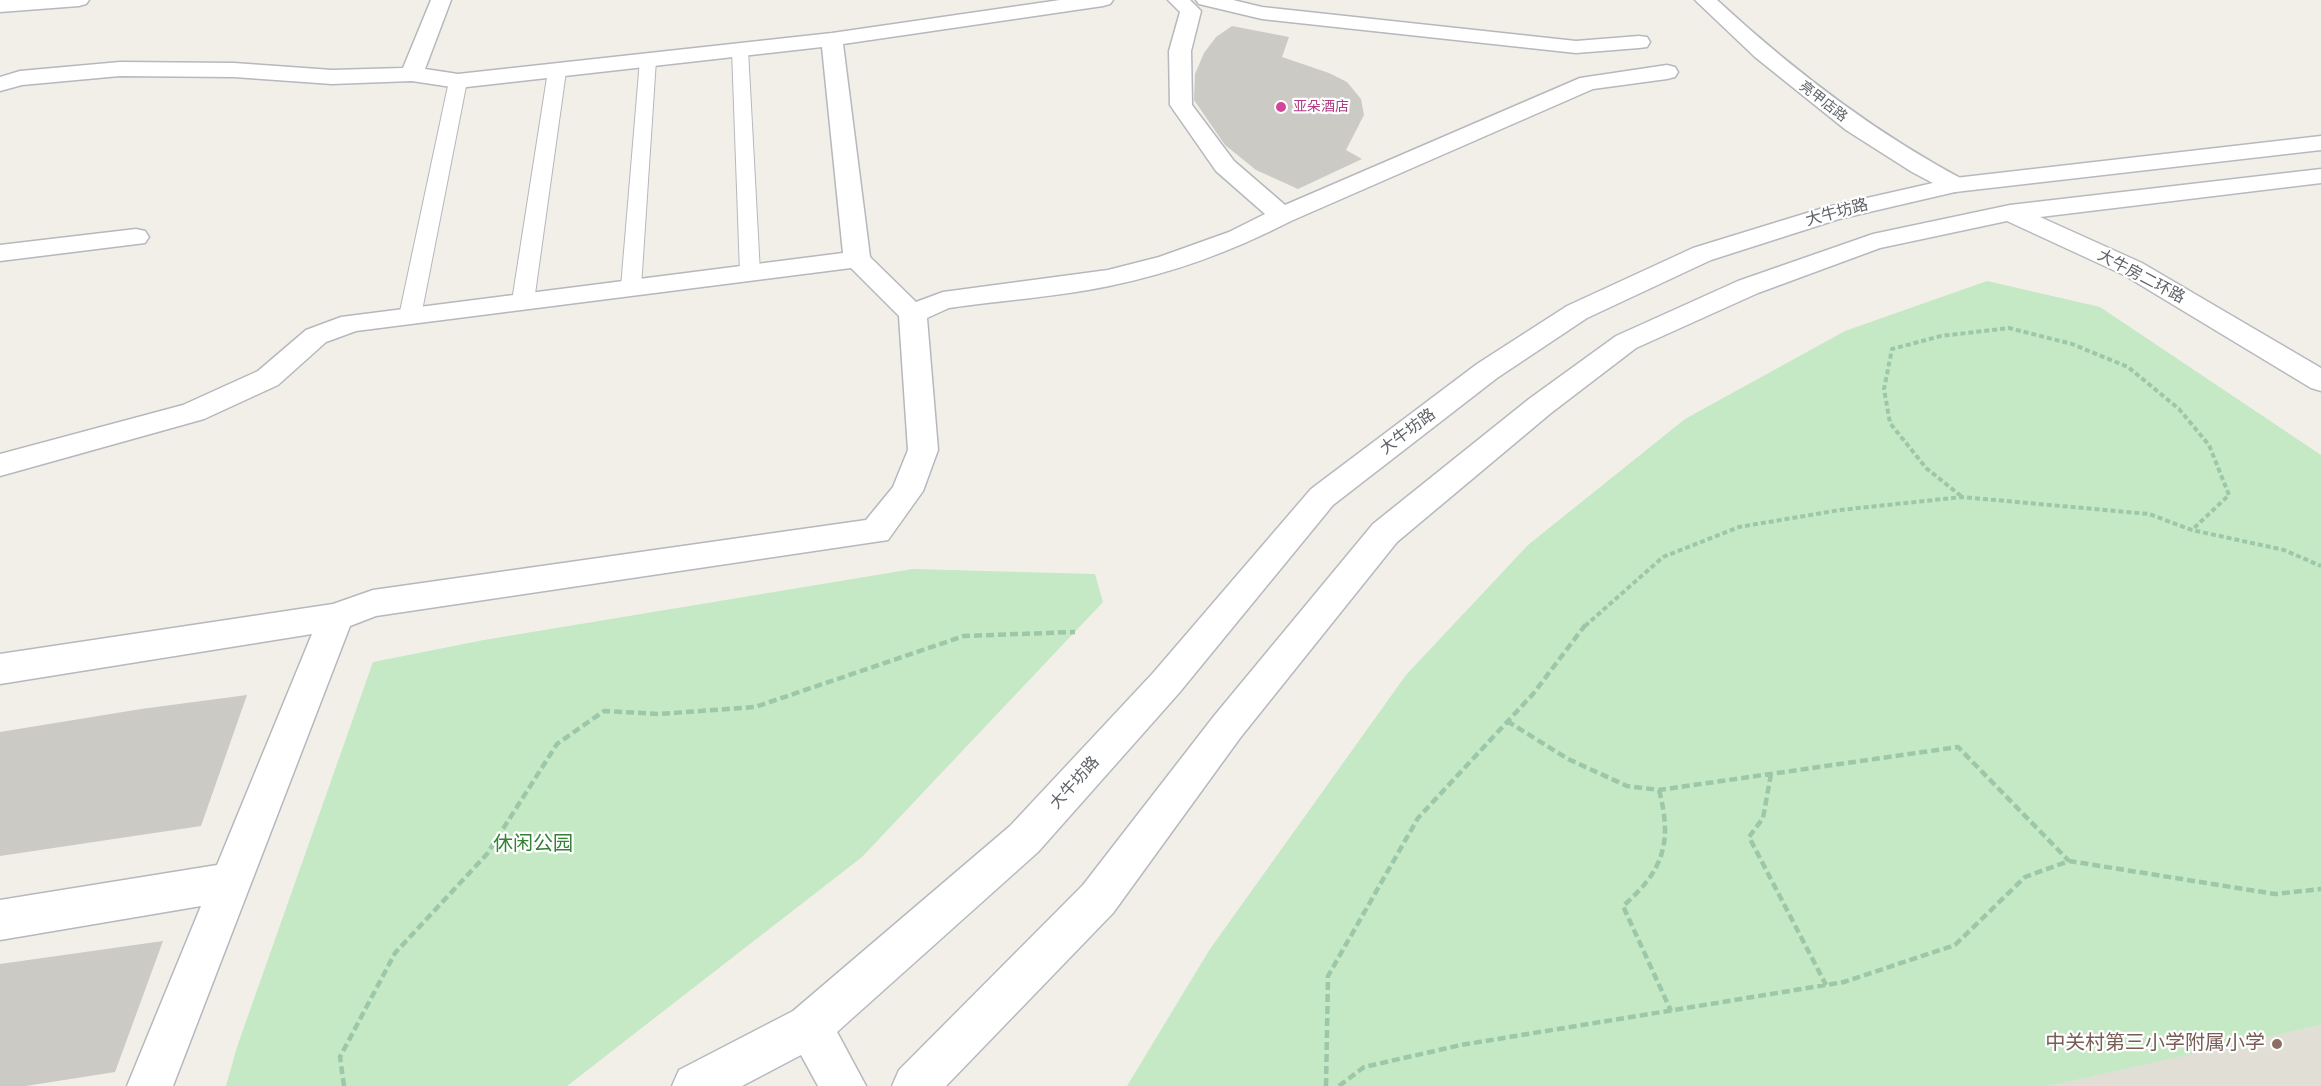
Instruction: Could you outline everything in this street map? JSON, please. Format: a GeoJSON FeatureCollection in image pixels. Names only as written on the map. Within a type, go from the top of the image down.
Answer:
{"type":"FeatureCollection","features":[{"type":"Feature","properties":{"kind":"street"},"geometry":{"type":"LineString","coordinates":[[0,6],[80,0]]}},
{"type":"Feature","properties":{"kind":"street"},"geometry":{"type":"LineString","coordinates":[[412,74],[441,0]]}},
{"type":"Feature","properties":{"kind":"street"},"geometry":{"type":"LineString","coordinates":[[0,84],[20,78],[120,69],[234,70],[332,77],[412,74],[458,81],[832,39],[1103,0]]}},
{"type":"Feature","properties":{"kind":"street"},"geometry":{"type":"LineString","coordinates":[[1178,0],[1191,12],[1180,51],[1181,105],[1225,166],[1282,216]]}},
{"type":"Feature","properties":{"kind":"street"},"geometry":{"type":"LineString","coordinates":[[1206,0],[1262,13],[1576,47],[1639,42]]}},
{"type":"Feature","properties":{"kind":"street","name":"亮甲店路"},"geometry":{"type":"LineString","coordinates":[[1705,0],[1756,48],[1845,120],[1916,165],[1955,185]]}},
{"type":"Feature","properties":{"kind":"street"},"geometry":{"type":"LineString","coordinates":[[0,669],[336,617],[373,603],[876,531],[908,491],[923,450],[913,314],[857,259],[832,39]]}},
{"type":"Feature","properties":{"kind":"street"},"geometry":{"type":"LineString","coordinates":[[913,314],[943,300],[1108,278],[1168,263],[1238,238],[1282,216],[1588,83],[1666,72]]}},
{"type":"Feature","properties":{"kind":"street","name":"大牛坊路"},"geometry":{"type":"LineString","coordinates":[[695,1086],[809,1026],[1024,839],[1166,683],[1322,497],[1487,371],[1577,312],[1702,254],[1832,213],[1955,185],[2321,143]]}},
{"type":"Feature","properties":{"kind":"street"},"geometry":{"type":"LineString","coordinates":[[915,1086],[1098,899],[1227,727],[1385,533],[1540,406],[1626,342],[1748,287],[1873,242],[2010,213],[2321,176]]}},
{"type":"Feature","properties":{"kind":"street","name":"大牛房二环路"},"geometry":{"type":"LineString","coordinates":[[1955,185],[2010,213],[2133,269],[2321,381]]}},
{"type":"Feature","properties":{"kind":"street"},"geometry":{"type":"LineString","coordinates":[[0,253],[136,237]]}},
{"type":"Feature","properties":{"kind":"street"},"geometry":{"type":"LineString","coordinates":[[0,465],[193,412],[268,378],[316,336],[351,323],[857,259]]}},
{"type":"Feature","properties":{"kind":"street"},"geometry":{"type":"LineString","coordinates":[[150,1086],[336,617]]}},
{"type":"Feature","properties":{"kind":"street"},"geometry":{"type":"LineString","coordinates":[[0,920],[231,882]]}},
{"type":"Feature","properties":{"kind":"street"},"geometry":{"type":"LineString","coordinates":[[809,1026],[843,1086]]}},
{"type":"Feature","properties":{"kind":"lane"},"geometry":{"type":"LineString","coordinates":[[740,50],[750,273]]}},
{"type":"Feature","properties":{"kind":"lane"},"geometry":{"type":"LineString","coordinates":[[631,287],[648,60]]}},
{"type":"Feature","properties":{"kind":"lane"},"geometry":{"type":"LineString","coordinates":[[523,301],[557,71]]}},
{"type":"Feature","properties":{"kind":"lane"},"geometry":{"type":"LineString","coordinates":[[410,316],[458,81]]}},
{"type":"Feature","properties":{"kind":"path"},"geometry":{"type":"LineString","coordinates":[[1962,497],[1926,468],[1890,423],[1884,389],[1892,349],[1941,336],[2009,328],[2072,344],[2128,367],[2179,409],[2209,445],[2229,495],[2192,530]]}},
{"type":"Feature","properties":{"kind":"path"},"geometry":{"type":"LineString","coordinates":[[1326,1086],[1328,976],[1418,818],[1533,694],[1588,621],[1664,557],[1739,527],[1840,510],[1962,497],[2149,514],[2192,530],[2284,550],[2321,566]]}},
{"type":"Feature","properties":{"kind":"path"},"geometry":{"type":"LineString","coordinates":[[344,1086],[340,1057],[395,953],[487,854],[556,744],[604,711],[660,714],[755,707],[964,636],[1075,632]]}},
{"type":"Feature","properties":{"kind":"path"},"geometry":{"type":"LineString","coordinates":[[1507,722],[1568,759],[1627,786],[1659,790],[1958,747],[2069,861]]}},
{"type":"Feature","properties":{"kind":"path"},"geometry":{"type":"LineString","coordinates":[[1771,774],[1763,818],[1749,837],[1826,985]]}},
{"type":"Feature","properties":{"kind":"path"},"geometry":{"type":"LineString","coordinates":[[1659,790],[1665,808],[1664,849],[1650,880],[1623,906],[1671,1011]]}},
{"type":"Feature","properties":{"kind":"path"},"geometry":{"type":"LineString","coordinates":[[1339,1086],[1364,1067],[1429,1052],[1844,982],[1955,945],[2025,877],[2069,861],[2275,894],[2321,889]]}},
{"type":"Feature","properties":{"kind":"shaded area","name":"中关村第三小学附属小学"},"geometry":{"type":"Polygon","coordinates":[[[2321,1025],[2321,1086],[2049,1086],[2146,1064],[2321,1025]]]}},
{"type":"Feature","properties":{"kind":"green space"},"geometry":{"type":"Polygon","coordinates":[[[1987,281],[2100,307],[2321,455],[2321,1025],[2049,1086],[1127,1086],[1210,949],[1406,675],[1528,545],[1685,419],[1845,331],[1987,281]]]}},
{"type":"Feature","properties":{"kind":"green space","name":"休闲公园"},"geometry":{"type":"Polygon","coordinates":[[[913,569],[1095,574],[1103,602],[862,857],[567,1086],[226,1086],[237,1047],[373,662],[484,640],[913,569]]]}},
{"type":"Feature","properties":{"kind":"building","name":"亚朵酒店"},"geometry":{"type":"Polygon","coordinates":[[[1232,26],[1289,37],[1282,57],[1329,73],[1347,82],[1361,99],[1364,115],[1346,150],[1362,159],[1298,189],[1256,170],[1225,145],[1194,100],[1195,74],[1204,53],[1216,37],[1232,26]]]}},
{"type":"Feature","properties":{"kind":"building"},"geometry":{"type":"Polygon","coordinates":[[[247,695],[201,826],[0,856],[0,732],[141,709],[247,695]]]}},
{"type":"Feature","properties":{"kind":"building"},"geometry":{"type":"Polygon","coordinates":[[[163,941],[115,1072],[26,1086],[0,1086],[0,964],[163,941]]]}},
{"type":"Feature","properties":{"kind":"place","name":"亚朵酒店"},"geometry":{"type":"Point","coordinates":[1281,107]}},
{"type":"Feature","properties":{"kind":"place","name":"中关村第三小学附属小学"},"geometry":{"type":"Point","coordinates":[2277,1044]}}]}
